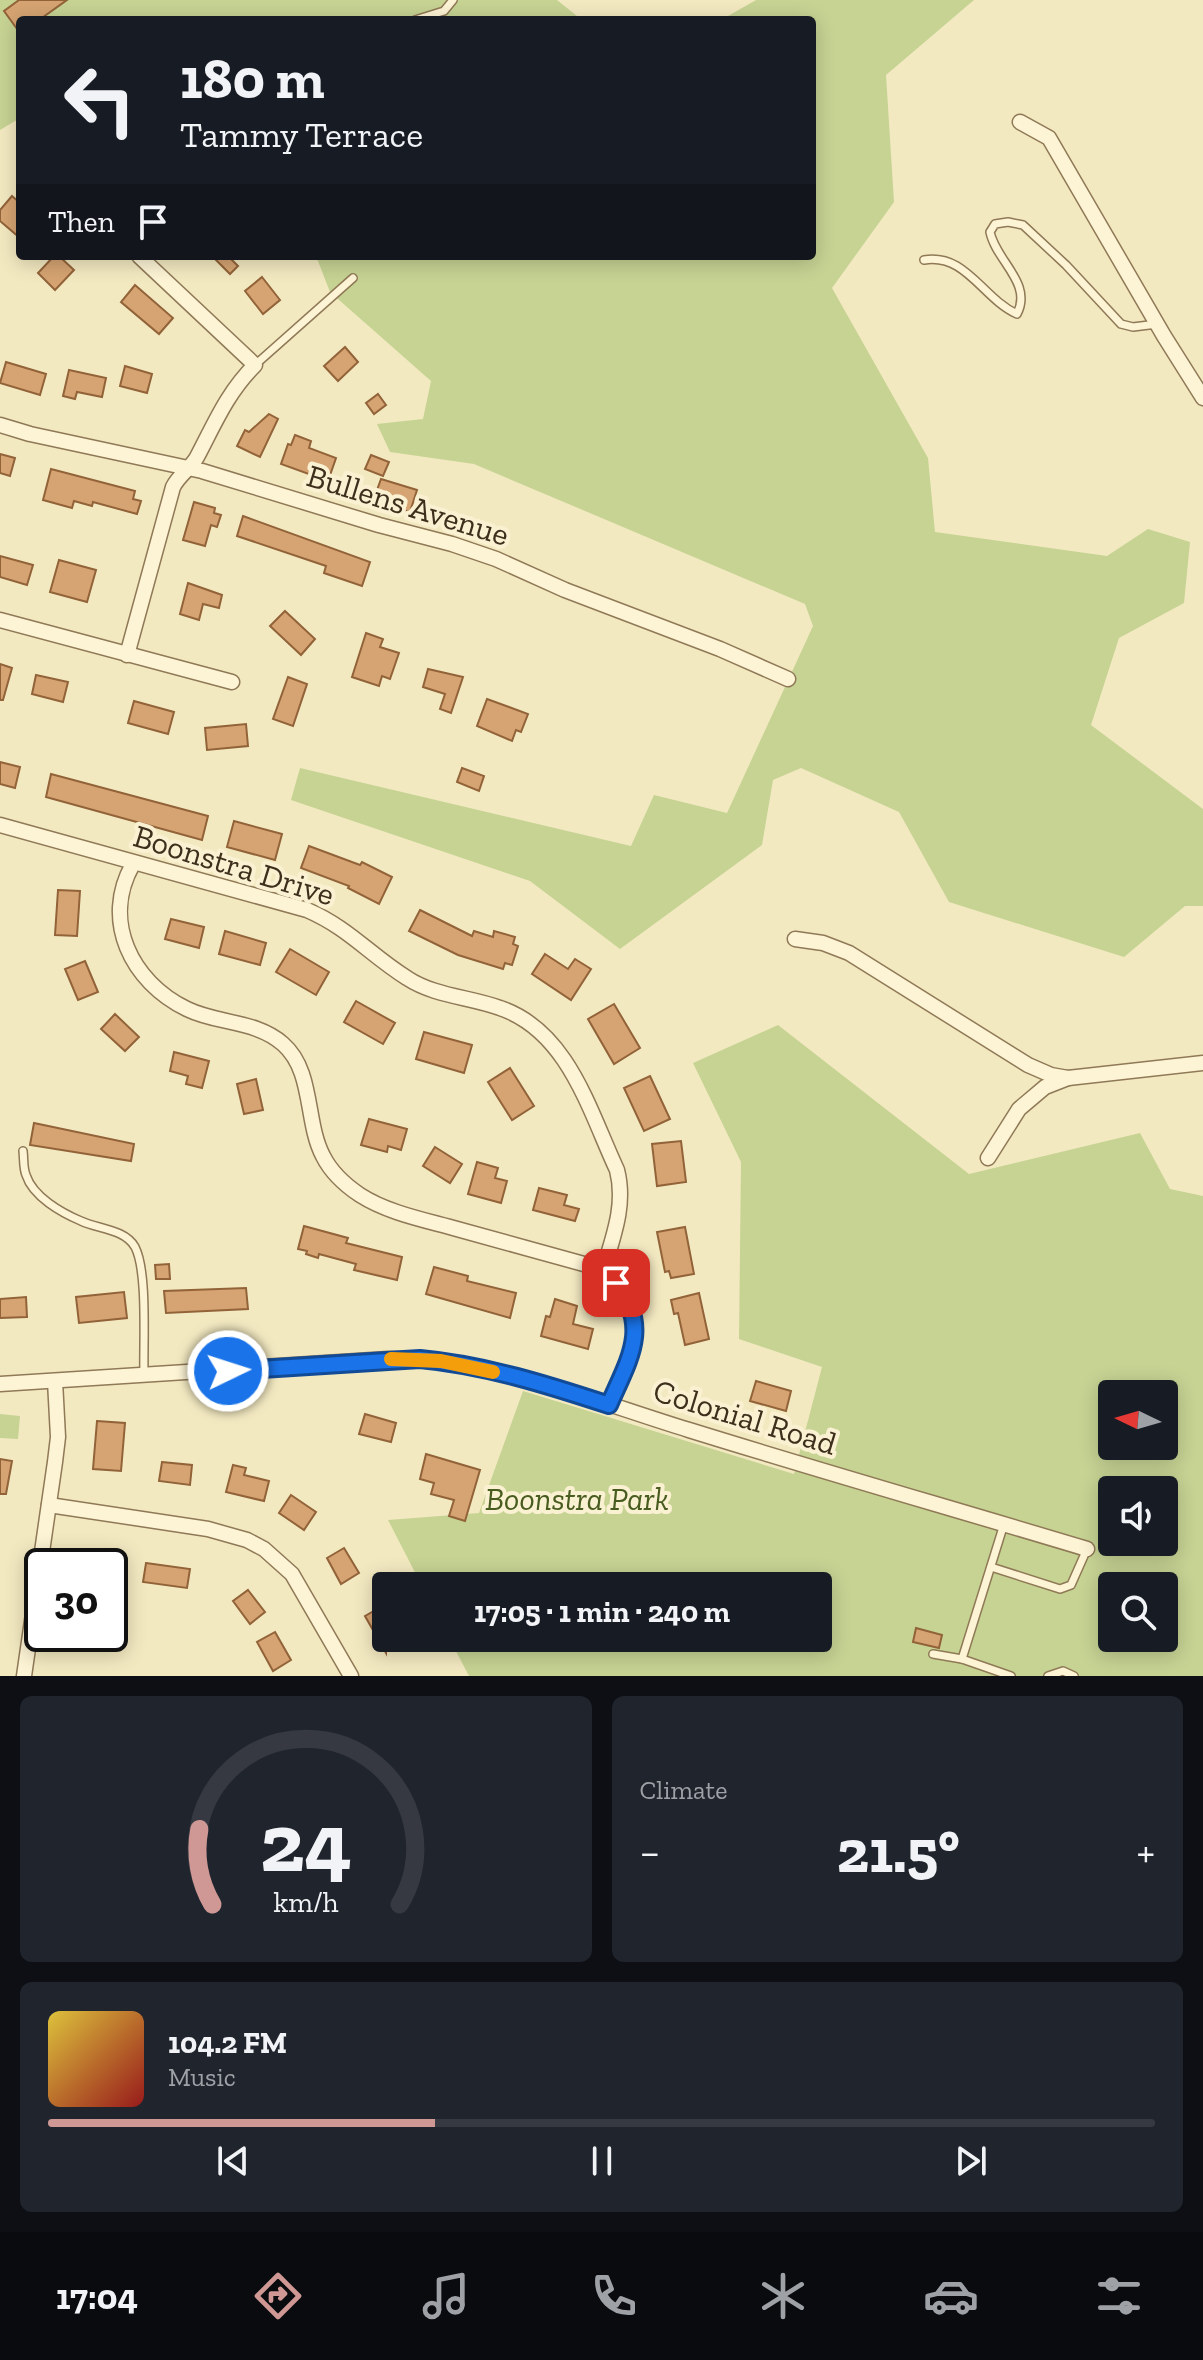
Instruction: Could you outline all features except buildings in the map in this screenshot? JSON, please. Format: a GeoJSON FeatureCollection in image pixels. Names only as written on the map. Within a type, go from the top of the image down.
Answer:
{"type":"FeatureCollection","features":[{"type":"Feature","properties":{"kind":"street"},"geometry":{"type":"LineString","coordinates":[[1020,122],[1049,138],[1203,398]]}},
{"type":"Feature","properties":{"kind":"street"},"geometry":{"type":"LineString","coordinates":[[127,655],[173,487],[195,461],[235,385],[255,365],[143,260]]}},
{"type":"Feature","properties":{"kind":"street","name":"Bullens Avenue"},"geometry":{"type":"LineString","coordinates":[[0,425],[186,468],[452,544],[496,559],[565,590],[720,649],[788,679]]}},
{"type":"Feature","properties":{"kind":"street"},"geometry":{"type":"LineString","coordinates":[[0,620],[232,682]]}},
{"type":"Feature","properties":{"kind":"street","name":"Boonstra Drive"},"geometry":{"type":"LineString","coordinates":[[0,825],[307,910],[347,930],[407,979],[427,988],[506,1010],[541,1031],[565,1059],[617,1170],[622,1201],[603,1271]]}},
{"type":"Feature","properties":{"kind":"street"},"geometry":{"type":"LineString","coordinates":[[133,864],[122,887],[118,917],[121,935],[139,970],[152,985],[189,1010],[253,1027],[282,1043],[300,1067],[317,1144],[324,1160],[344,1183],[378,1205],[416,1218],[603,1271],[627,1296],[636,1325],[631,1353],[609,1405]]}},
{"type":"Feature","properties":{"kind":"street"},"geometry":{"type":"LineString","coordinates":[[795,939],[823,943],[849,953],[1028,1065],[1051,1075],[1068,1078]]}},
{"type":"Feature","properties":{"kind":"street"},"geometry":{"type":"LineString","coordinates":[[988,1158],[1019,1109],[1045,1087],[1068,1078],[1203,1063]]}},
{"type":"Feature","properties":{"kind":"street","name":"Colonial Road"},"geometry":{"type":"LineString","coordinates":[[0,1384],[420,1359],[441,1361],[547,1384],[1087,1549]]}},
{"type":"Feature","properties":{"kind":"street"},"geometry":{"type":"LineString","coordinates":[[24,1676],[58,1437],[55,1381]]}},
{"type":"Feature","properties":{"kind":"street"},"geometry":{"type":"LineString","coordinates":[[49,1505],[208,1529],[247,1540],[264,1549],[292,1574],[351,1676]]}},
{"type":"Feature","properties":{"kind":"lane"},"geometry":{"type":"LineString","coordinates":[[428,16],[444,11],[453,0]]}},
{"type":"Feature","properties":{"kind":"lane"},"geometry":{"type":"LineString","coordinates":[[924,260],[947,259],[961,267],[1004,308],[1017,314],[1022,304],[1020,288],[992,242],[990,232],[995,224],[1008,222],[1023,225],[1066,265],[1121,324],[1133,327],[1157,324]]}},
{"type":"Feature","properties":{"kind":"lane"},"geometry":{"type":"LineString","coordinates":[[255,365],[353,278]]}},
{"type":"Feature","properties":{"kind":"lane"},"geometry":{"type":"LineString","coordinates":[[23,1151],[25,1175],[35,1190],[57,1209],[82,1222],[122,1235],[135,1246],[141,1269],[144,1376]]}},
{"type":"Feature","properties":{"kind":"lane"},"geometry":{"type":"LineString","coordinates":[[962,1659],[1004,1524]]}},
{"type":"Feature","properties":{"kind":"lane"},"geometry":{"type":"LineString","coordinates":[[991,1567],[1060,1589],[1071,1585],[1087,1549]]}},
{"type":"Feature","properties":{"kind":"lane"},"geometry":{"type":"LineString","coordinates":[[933,1654],[962,1659],[1011,1676]]}},
{"type":"Feature","properties":{"kind":"lane"},"geometry":{"type":"LineString","coordinates":[[1048,1676],[1063,1671],[1074,1676]]}},
{"type":"Feature","properties":{"kind":"green space"},"geometry":{"type":"Polygon","coordinates":[[[0,0],[557,0],[577,16],[16,16],[16,120],[0,130],[0,0]]]}},
{"type":"Feature","properties":{"kind":"green space"},"geometry":{"type":"Polygon","coordinates":[[[756,0],[974,0],[886,75],[894,202],[832,288],[928,458],[935,532],[1107,556],[1148,529],[1190,542],[1184,603],[1119,638],[1091,725],[1203,809],[1203,906],[1185,906],[1124,957],[949,902],[899,812],[801,768],[773,780],[762,845],[620,949],[530,881],[291,800],[300,768],[631,846],[654,795],[727,813],[813,626],[805,604],[474,464],[390,452],[377,424],[423,419],[431,381],[330,292],[318,260],[816,260],[816,16],[728,16],[756,0]]]}},
{"type":"Feature","properties":{"kind":"green space","name":"Boonstra Park"},"geometry":{"type":"Polygon","coordinates":[[[778,1025],[969,1174],[1140,1133],[1170,1189],[1203,1196],[1203,1676],[469,1676],[456,1652],[832,1652],[832,1572],[415,1572],[388,1520],[479,1513],[523,1391],[794,1474],[822,1367],[739,1339],[741,1162],[693,1063],[778,1025]]]}},
{"type":"Feature","properties":{"kind":"green space"},"geometry":{"type":"Polygon","coordinates":[[[0,1414],[20,1416],[18,1439],[0,1438],[0,1414]]]}},
{"type":"Feature","properties":{"kind":"slow traffic"},"geometry":{"type":"LineString","coordinates":[[391,1359],[441,1361],[493,1372]]}},
{"type":"Feature","properties":{"kind":"route"},"geometry":{"type":"LineString","coordinates":[[228,1371],[420,1359],[547,1384],[609,1405],[635,1340],[636,1325],[627,1296],[616,1283]]}}]}
